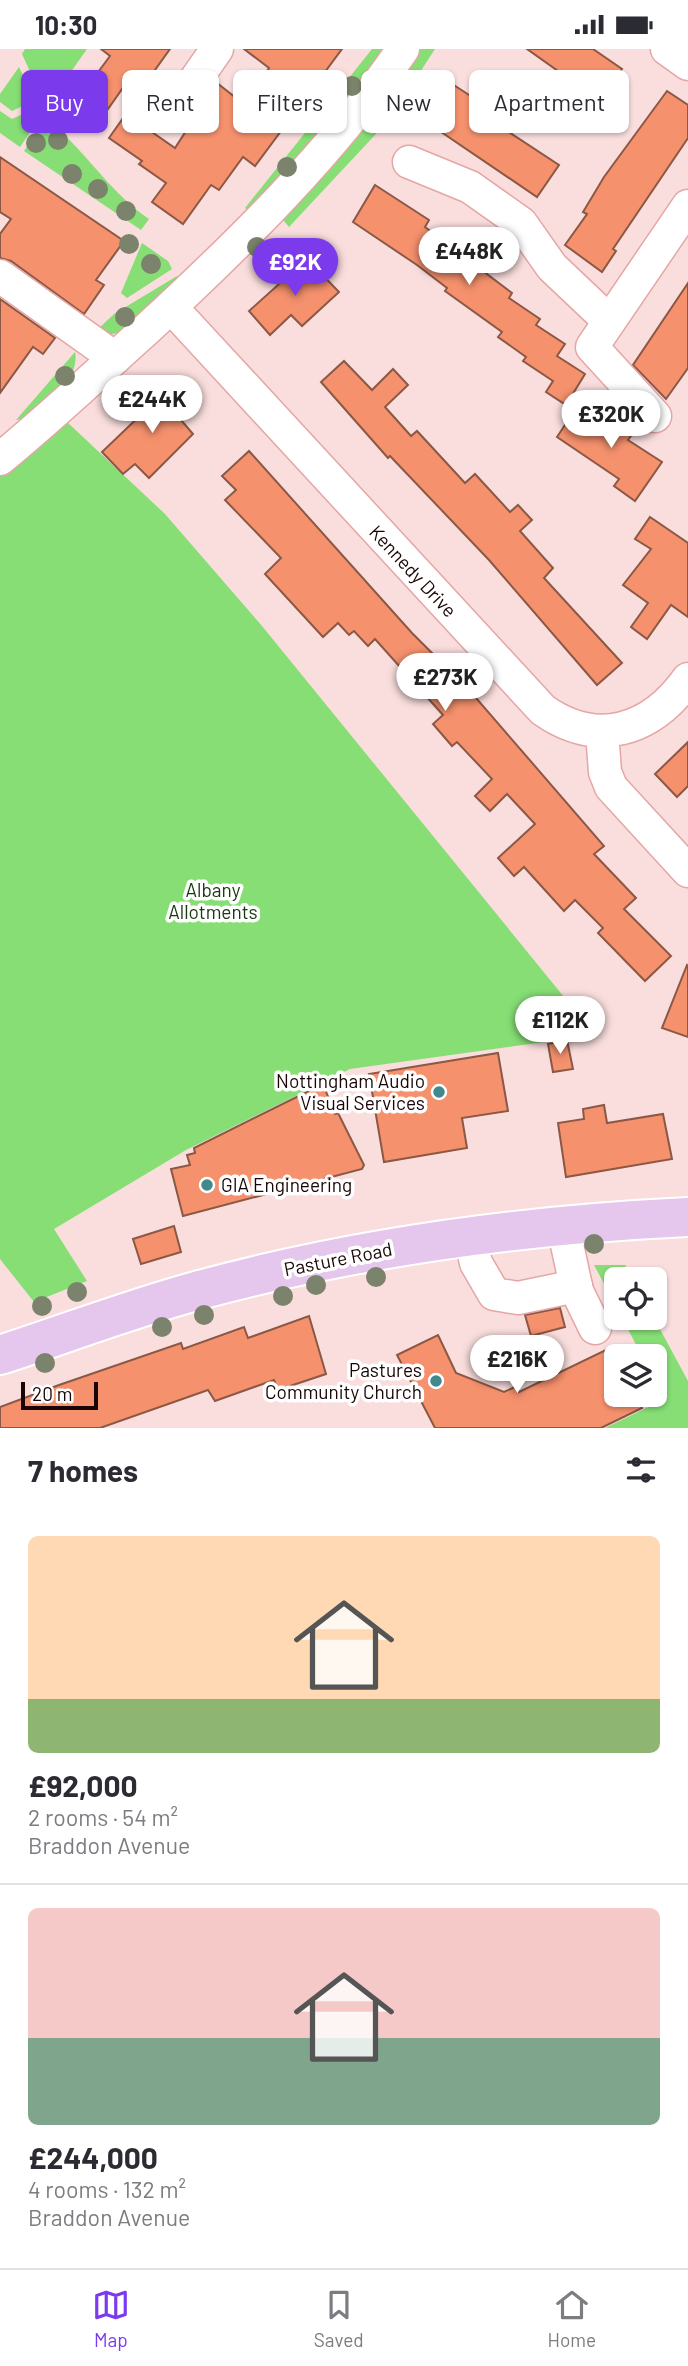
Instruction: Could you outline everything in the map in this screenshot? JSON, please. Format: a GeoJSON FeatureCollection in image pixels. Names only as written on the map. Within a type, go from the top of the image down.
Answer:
{"type":"FeatureCollection","features":[{"type":"Feature","properties":{"kind":"main road","name":"Pasture Road"},"geometry":{"type":"LineString","coordinates":[[0,1355],[195,1291],[343,1256],[470,1236],[688,1217]]}},
{"type":"Feature","properties":{"kind":"street"},"geometry":{"type":"LineString","coordinates":[[203,70],[218,49]]}},
{"type":"Feature","properties":{"kind":"street"},"geometry":{"type":"LineString","coordinates":[[0,459],[170,307],[272,206],[323,150],[403,49]]}},
{"type":"Feature","properties":{"kind":"street"},"geometry":{"type":"LineString","coordinates":[[667,49],[688,64]]}},
{"type":"Feature","properties":{"kind":"street"},"geometry":{"type":"LineString","coordinates":[[409,162],[470,187],[521,223],[552,267],[609,321]]}},
{"type":"Feature","properties":{"kind":"street"},"geometry":{"type":"LineString","coordinates":[[655,416],[592,347],[688,206]]}},
{"type":"Feature","properties":{"kind":"street"},"geometry":{"type":"LineString","coordinates":[[0,276],[115,358]]}},
{"type":"Feature","properties":{"kind":"street","name":"Kennedy Drive"},"geometry":{"type":"LineString","coordinates":[[170,307],[531,700],[566,725],[588,732],[602,732],[625,727],[652,716],[674,699],[688,679]]}},
{"type":"Feature","properties":{"kind":"street"},"geometry":{"type":"LineString","coordinates":[[602,732],[605,772],[611,787],[688,871]]}},
{"type":"Feature","properties":{"kind":"street"},"geometry":{"type":"LineString","coordinates":[[563,1226],[576,1286],[595,1328]]}},
{"type":"Feature","properties":{"kind":"street"},"geometry":{"type":"LineString","coordinates":[[470,1236],[476,1263],[494,1294],[518,1298],[576,1286]]}},
{"type":"Feature","properties":{"kind":"green space"},"geometry":{"type":"Polygon","coordinates":[[[25,49],[87,49],[72,70],[29,70],[22,54],[25,49]]]}},
{"type":"Feature","properties":{"kind":"green space"},"geometry":{"type":"Polygon","coordinates":[[[372,49],[388,49],[372,70],[361,70],[361,84],[347,102],[347,80],[372,49]]]}},
{"type":"Feature","properties":{"kind":"green space"},"geometry":{"type":"Polygon","coordinates":[[[418,49],[435,49],[421,70],[400,70],[418,49]]]}},
{"type":"Feature","properties":{"kind":"green space"},"geometry":{"type":"Polygon","coordinates":[[[19,67],[21,107],[12,111],[0,102],[0,94],[19,67]]]}},
{"type":"Feature","properties":{"kind":"green space"},"geometry":{"type":"Polygon","coordinates":[[[0,111],[12,119],[21,115],[21,133],[30,133],[20,147],[0,133],[0,111]]]}},
{"type":"Feature","properties":{"kind":"green space"},"geometry":{"type":"Polygon","coordinates":[[[361,117],[361,133],[377,133],[289,227],[279,215],[361,117]]]}},
{"type":"Feature","properties":{"kind":"green space"},"geometry":{"type":"Polygon","coordinates":[[[36,133],[62,133],[121,196],[149,219],[141,230],[24,151],[36,133]]]}},
{"type":"Feature","properties":{"kind":"green space"},"geometry":{"type":"Polygon","coordinates":[[[305,133],[322,133],[251,210],[245,208],[305,133]]]}},
{"type":"Feature","properties":{"kind":"green space"},"geometry":{"type":"Polygon","coordinates":[[[142,243],[168,261],[172,269],[127,298],[121,293],[142,243]]]}},
{"type":"Feature","properties":{"kind":"green space"},"geometry":{"type":"Polygon","coordinates":[[[177,276],[181,281],[124,331],[109,335],[97,330],[114,314],[177,276]]]}},
{"type":"Feature","properties":{"kind":"green space"},"geometry":{"type":"Polygon","coordinates":[[[75,352],[72,374],[57,395],[36,412],[16,420],[75,352]]]}},
{"type":"Feature","properties":{"kind":"green space","name":"Albany Allotments"},"geometry":{"type":"Polygon","coordinates":[[[66,421],[165,514],[262,626],[595,1035],[350,1069],[186,1150],[54,1229],[87,1281],[34,1302],[0,1259],[0,476],[66,421]]]}},
{"type":"Feature","properties":{"kind":"green space"},"geometry":{"type":"Polygon","coordinates":[[[594,1265],[625,1265],[626,1267],[604,1267],[604,1284],[594,1265]]]}},
{"type":"Feature","properties":{"kind":"green space"},"geometry":{"type":"Polygon","coordinates":[[[628,1330],[660,1330],[688,1381],[688,1428],[605,1428],[648,1407],[667,1407],[667,1344],[636,1344],[628,1330]]]}},
{"type":"Feature","properties":{"kind":"building"},"geometry":{"type":"Polygon","coordinates":[[[101,49],[170,49],[155,70],[122,70],[122,89],[108,109],[108,70],[100,70],[110,56],[101,49]]]}},
{"type":"Feature","properties":{"kind":"building"},"geometry":{"type":"Polygon","coordinates":[[[244,49],[342,49],[326,70],[268,70],[269,68],[244,49]]]}},
{"type":"Feature","properties":{"kind":"building"},"geometry":{"type":"Polygon","coordinates":[[[527,49],[593,49],[622,69],[621,70],[557,70],[527,49]]]}},
{"type":"Feature","properties":{"kind":"building"},"geometry":{"type":"Polygon","coordinates":[[[219,85],[233,96],[233,133],[280,133],[255,166],[243,157],[219,190],[211,185],[183,224],[152,202],[166,183],[139,164],[142,161],[109,138],[122,120],[122,133],[153,133],[175,148],[185,133],[219,133],[219,85]]]}},
{"type":"Feature","properties":{"kind":"building"},"geometry":{"type":"Polygon","coordinates":[[[455,86],[469,95],[469,133],[510,133],[559,165],[537,197],[443,133],[455,133],[455,86]]]}},
{"type":"Feature","properties":{"kind":"building"},"geometry":{"type":"Polygon","coordinates":[[[667,91],[688,105],[688,138],[613,249],[616,251],[602,272],[565,245],[587,214],[583,212],[604,177],[667,91]]]}},
{"type":"Feature","properties":{"kind":"building"},"geometry":{"type":"Polygon","coordinates":[[[0,157],[124,241],[96,280],[104,285],[84,314],[11,261],[0,258],[0,234],[11,219],[0,212],[0,157]]]}},
{"type":"Feature","properties":{"kind":"building"},"geometry":{"type":"Polygon","coordinates":[[[375,185],[429,220],[425,227],[512,293],[509,298],[540,319],[536,325],[565,344],[557,356],[585,374],[566,405],[546,392],[553,381],[523,361],[526,357],[498,337],[502,332],[445,291],[447,288],[417,265],[353,222],[375,185]]]}},
{"type":"Feature","properties":{"kind":"building"},"geometry":{"type":"Polygon","coordinates":[[[307,259],[339,292],[302,326],[291,315],[270,335],[249,311],[307,259]]]}},
{"type":"Feature","properties":{"kind":"building"},"geometry":{"type":"Polygon","coordinates":[[[688,283],[688,368],[666,399],[633,365],[688,283]]]}},
{"type":"Feature","properties":{"kind":"building"},"geometry":{"type":"Polygon","coordinates":[[[0,299],[55,338],[43,354],[33,347],[0,393],[0,299]]]}},
{"type":"Feature","properties":{"kind":"building"},"geometry":{"type":"Polygon","coordinates":[[[344,361],[372,390],[393,369],[408,385],[385,407],[411,436],[417,431],[465,483],[475,474],[510,512],[518,505],[532,520],[520,531],[553,568],[544,578],[622,663],[597,685],[489,560],[390,456],[388,458],[321,382],[344,361]]]}},
{"type":"Feature","properties":{"kind":"building"},"geometry":{"type":"Polygon","coordinates":[[[172,385],[193,409],[181,420],[193,434],[149,478],[135,464],[123,474],[102,452],[172,385]]]}},
{"type":"Feature","properties":{"kind":"building"},"geometry":{"type":"Polygon","coordinates":[[[579,404],[607,424],[612,417],[634,432],[628,440],[662,462],[635,501],[614,486],[619,479],[557,437],[579,404]]]}},
{"type":"Feature","properties":{"kind":"building"},"geometry":{"type":"Polygon","coordinates":[[[249,451],[412,633],[470,691],[604,846],[594,854],[636,898],[624,909],[671,956],[645,981],[598,933],[603,928],[575,900],[564,911],[524,867],[514,876],[498,858],[535,824],[507,794],[490,811],[475,796],[492,779],[457,742],[452,746],[433,724],[443,715],[375,639],[368,646],[354,631],[349,635],[338,623],[323,637],[265,574],[281,558],[225,500],[236,490],[222,476],[249,451]]]}},
{"type":"Feature","properties":{"kind":"building"},"geometry":{"type":"Polygon","coordinates":[[[650,517],[688,543],[688,617],[671,605],[647,639],[631,627],[648,603],[623,585],[651,549],[635,539],[650,517]]]}},
{"type":"Feature","properties":{"kind":"building"},"geometry":{"type":"Polygon","coordinates":[[[688,742],[688,786],[677,797],[655,774],[688,742]]]}},
{"type":"Feature","properties":{"kind":"building"},"geometry":{"type":"Polygon","coordinates":[[[688,966],[688,1037],[662,1028],[688,966]]]}},
{"type":"Feature","properties":{"kind":"building"},"geometry":{"type":"Polygon","coordinates":[[[567,1040],[573,1069],[553,1072],[548,1044],[567,1040]]]}},
{"type":"Feature","properties":{"kind":"building","name":"Nottingham Audio Visual Services"},"geometry":{"type":"Polygon","coordinates":[[[498,1053],[508,1111],[462,1118],[467,1148],[384,1162],[369,1074],[498,1053]]]}},
{"type":"Feature","properties":{"kind":"building"},"geometry":{"type":"Polygon","coordinates":[[[323,1084],[335,1114],[338,1113],[364,1165],[362,1169],[183,1216],[171,1169],[190,1165],[187,1155],[195,1153],[194,1148],[323,1084]]]}},
{"type":"Feature","properties":{"kind":"building"},"geometry":{"type":"Polygon","coordinates":[[[604,1105],[607,1123],[663,1114],[672,1159],[566,1177],[558,1123],[584,1119],[583,1109],[604,1105]]]}},
{"type":"Feature","properties":{"kind":"building"},"geometry":{"type":"Polygon","coordinates":[[[174,1226],[181,1252],[141,1264],[133,1239],[174,1226]]]}},
{"type":"Feature","properties":{"kind":"building"},"geometry":{"type":"Polygon","coordinates":[[[560,1308],[565,1327],[531,1336],[525,1315],[560,1308]]]}},
{"type":"Feature","properties":{"kind":"building"},"geometry":{"type":"Polygon","coordinates":[[[309,1316],[326,1374],[278,1390],[274,1380],[215,1401],[208,1390],[100,1428],[0,1428],[0,1407],[59,1385],[181,1343],[183,1349],[244,1327],[248,1338],[309,1316]]]}},
{"type":"Feature","properties":{"kind":"building"},"geometry":{"type":"Polygon","coordinates":[[[438,1335],[456,1373],[504,1392],[517,1386],[519,1392],[604,1351],[604,1407],[642,1408],[601,1428],[435,1428],[397,1355],[438,1335]]]}},
{"type":"Feature","properties":{"kind":"place","name":"Nottingham Audio Visual Services"},"geometry":{"type":"Point","coordinates":[439,1092]}},
{"type":"Feature","properties":{"kind":"place","name":"GIA Engineering"},"geometry":{"type":"Point","coordinates":[207,1185]}},
{"type":"Feature","properties":{"kind":"place","name":"Pastures Community Church"},"geometry":{"type":"Point","coordinates":[436,1381]}}]}
